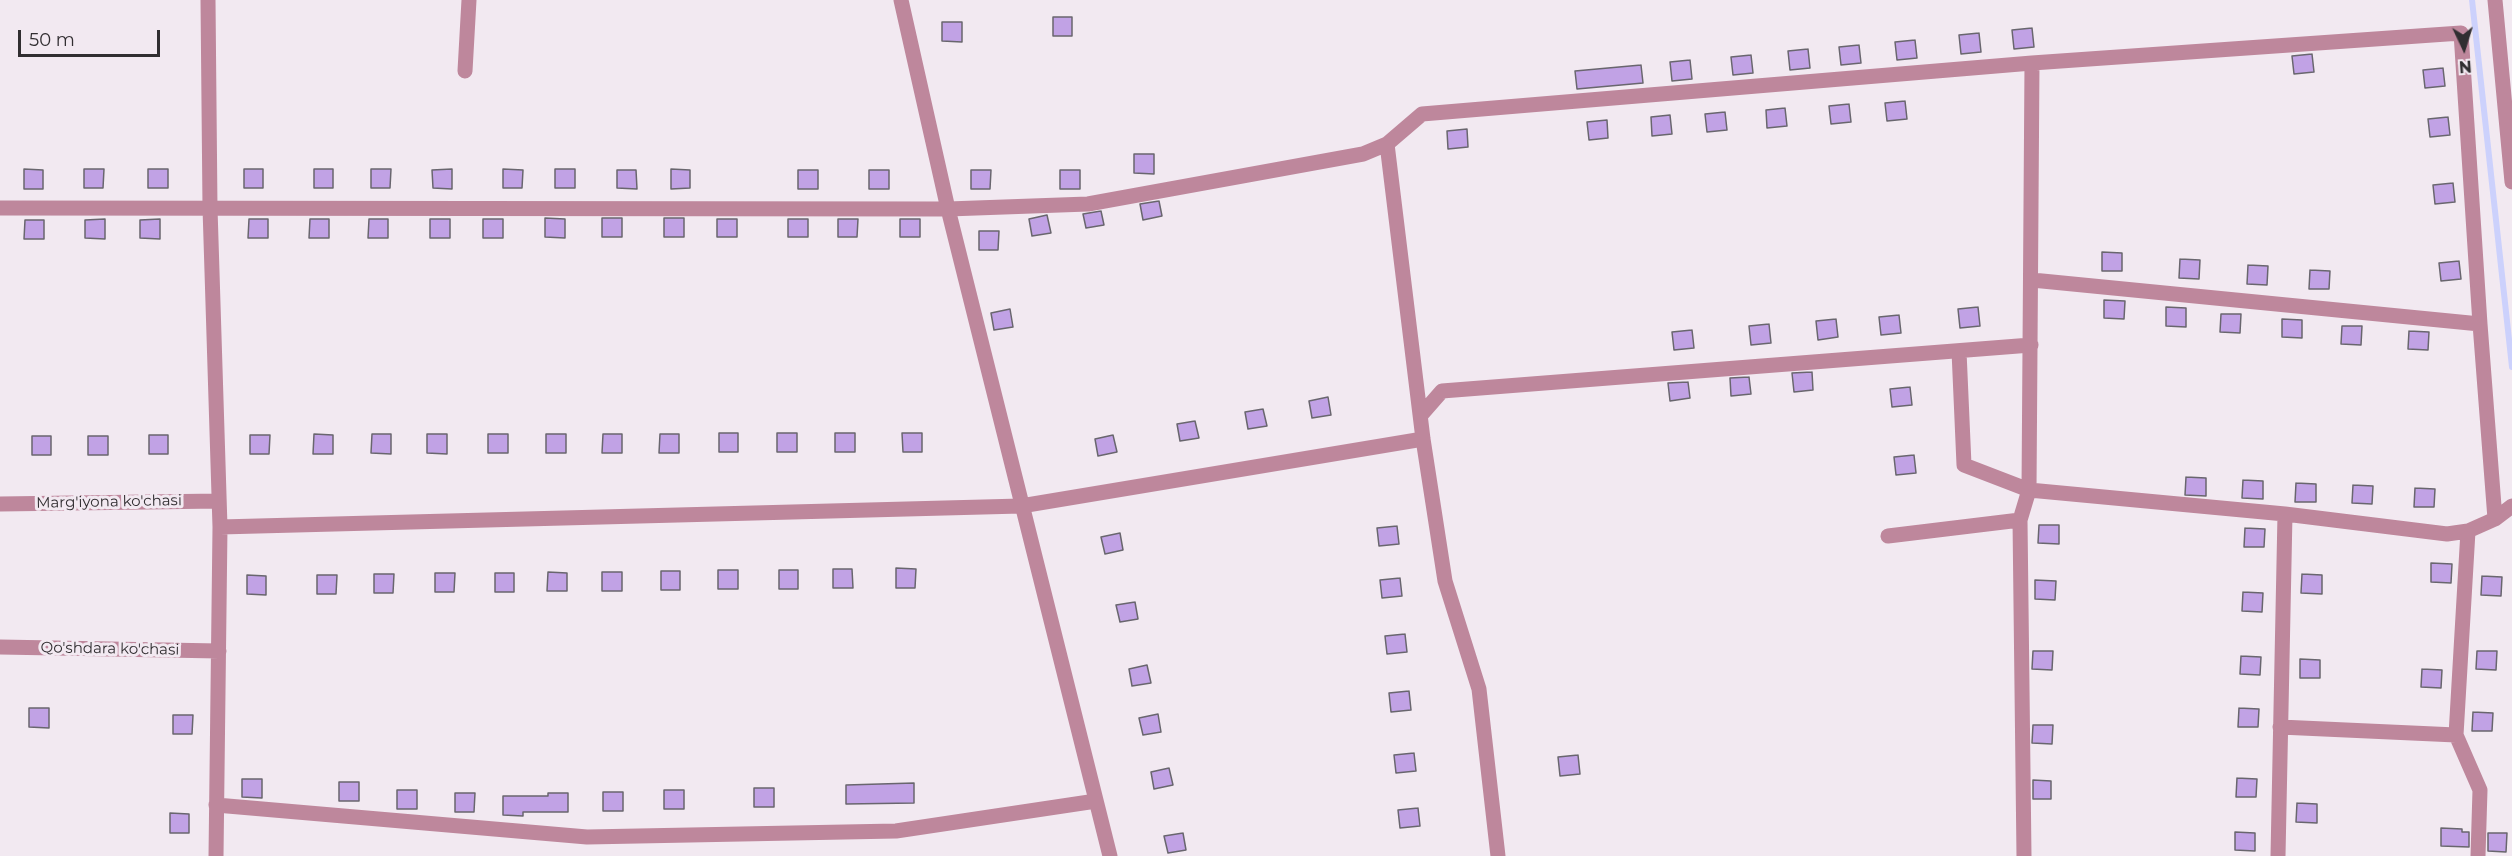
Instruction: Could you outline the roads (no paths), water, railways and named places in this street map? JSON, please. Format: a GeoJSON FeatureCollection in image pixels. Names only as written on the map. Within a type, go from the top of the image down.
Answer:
{"type":"FeatureCollection","features":[{"type":"Feature","properties":{"kind":"street"},"geometry":{"type":"LineString","coordinates":[[208,0],[210,208],[220,527],[216,856]]}},
{"type":"Feature","properties":{"kind":"street"},"geometry":{"type":"LineString","coordinates":[[465,71],[469,0]]}},
{"type":"Feature","properties":{"kind":"street"},"geometry":{"type":"LineString","coordinates":[[901,0],[948,209],[1110,856]]}},
{"type":"Feature","properties":{"kind":"street"},"geometry":{"type":"LineString","coordinates":[[2495,0],[2512,182]]}},
{"type":"Feature","properties":{"kind":"street"},"geometry":{"type":"LineString","coordinates":[[0,208],[948,209],[1088,204],[1363,154],[1387,144],[1422,114],[2032,63],[2461,33],[2495,519]]}},
{"type":"Feature","properties":{"kind":"street"},"geometry":{"type":"LineString","coordinates":[[2024,856],[2020,520],[2029,490],[2032,63]]}},
{"type":"Feature","properties":{"kind":"street"},"geometry":{"type":"LineString","coordinates":[[1387,144],[1423,439],[1445,581],[1479,689],[1498,856]]}},
{"type":"Feature","properties":{"kind":"street"},"geometry":{"type":"LineString","coordinates":[[2032,280],[2480,324]]}},
{"type":"Feature","properties":{"kind":"street"},"geometry":{"type":"LineString","coordinates":[[1421,415],[1442,391],[2031,345]]}},
{"type":"Feature","properties":{"kind":"street"},"geometry":{"type":"LineString","coordinates":[[1959,351],[1964,465],[2029,490],[2285,514],[2447,534],[2468,531],[2495,519],[2512,506]]}},
{"type":"Feature","properties":{"kind":"street"},"geometry":{"type":"LineString","coordinates":[[220,527],[1021,507],[1423,439]]}},
{"type":"Feature","properties":{"kind":"street","name":"Marg'iyona ko'chasi"},"geometry":{"type":"LineString","coordinates":[[0,504],[219,501]]}},
{"type":"Feature","properties":{"kind":"street"},"geometry":{"type":"LineString","coordinates":[[2278,856],[2285,514]]}},
{"type":"Feature","properties":{"kind":"street"},"geometry":{"type":"LineString","coordinates":[[1888,536],[2020,520]]}},
{"type":"Feature","properties":{"kind":"street"},"geometry":{"type":"LineString","coordinates":[[2468,531],[2456,735],[2480,790],[2478,856]]}},
{"type":"Feature","properties":{"kind":"street","name":"Qo'shdara ko'chasi"},"geometry":{"type":"LineString","coordinates":[[0,647],[219,651]]}},
{"type":"Feature","properties":{"kind":"street"},"geometry":{"type":"LineString","coordinates":[[2280,727],[2456,735]]}},
{"type":"Feature","properties":{"kind":"street"},"geometry":{"type":"LineString","coordinates":[[216,805],[587,837],[896,831],[1096,801]]}},
{"type":"Feature","properties":{"kind":"waterway"},"geometry":{"type":"LineString","coordinates":[[2472,0],[2512,367]]}}]}
